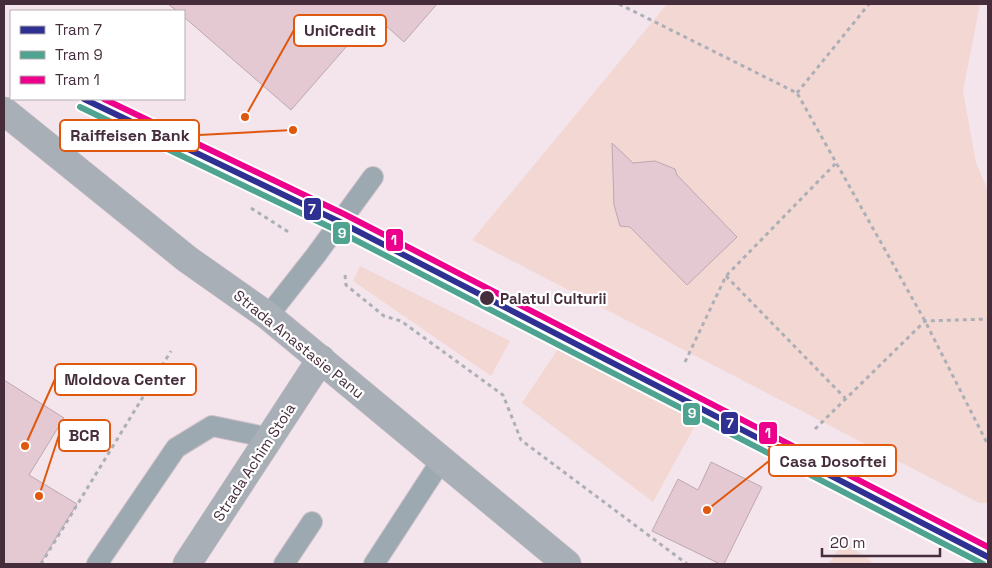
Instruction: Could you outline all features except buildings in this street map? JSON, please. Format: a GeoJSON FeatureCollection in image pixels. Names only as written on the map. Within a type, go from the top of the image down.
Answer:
{"type":"FeatureCollection","features":[{"type":"Feature","properties":{"kind":"main road","name":"Strada Anastasie Panu"},"geometry":{"type":"LineString","coordinates":[[4,110],[187,259],[268,316],[567,564]]}},
{"type":"Feature","properties":{"kind":"main road","name":"Strada Achim Stoia"},"geometry":{"type":"LineString","coordinates":[[187,564],[321,359]]}},
{"type":"Feature","properties":{"kind":"lane"},"geometry":{"type":"LineString","coordinates":[[268,316],[316,255],[373,177]]}},
{"type":"Feature","properties":{"kind":"lane"},"geometry":{"type":"LineString","coordinates":[[97,564],[176,448],[212,426],[270,438]]}},
{"type":"Feature","properties":{"kind":"lane"},"geometry":{"type":"LineString","coordinates":[[374,564],[441,461]]}},
{"type":"Feature","properties":{"kind":"lane"},"geometry":{"type":"LineString","coordinates":[[284,564],[312,522]]}},
{"type":"Feature","properties":{"kind":"path"},"geometry":{"type":"LineString","coordinates":[[619,4],[796,93],[925,321],[988,445]]}},
{"type":"Feature","properties":{"kind":"path"},"geometry":{"type":"LineString","coordinates":[[796,93],[869,4]]}},
{"type":"Feature","properties":{"kind":"path"},"geometry":{"type":"LineString","coordinates":[[686,362],[726,276],[836,163]]}},
{"type":"Feature","properties":{"kind":"path"},"geometry":{"type":"LineString","coordinates":[[252,208],[290,233]]}},
{"type":"Feature","properties":{"kind":"path"},"geometry":{"type":"LineString","coordinates":[[345,275],[346,285],[384,316],[401,320],[503,395],[521,440],[687,564]]}},
{"type":"Feature","properties":{"kind":"path"},"geometry":{"type":"LineString","coordinates":[[726,276],[845,398]]}},
{"type":"Feature","properties":{"kind":"path"},"geometry":{"type":"LineString","coordinates":[[815,429],[925,321],[988,319]]}},
{"type":"Feature","properties":{"kind":"path"},"geometry":{"type":"LineString","coordinates":[[41,564],[172,351]]}},
{"type":"Feature","properties":{"kind":"shaded area"},"geometry":{"type":"Polygon","coordinates":[[[667,4],[980,4],[963,91],[976,163],[988,190],[988,503],[979,503],[472,240],[667,4]]]}},
{"type":"Feature","properties":{"kind":"shaded area"},"geometry":{"type":"Polygon","coordinates":[[[360,266],[510,341],[491,376],[353,281],[360,266]]]}},
{"type":"Feature","properties":{"kind":"shaded area"},"geometry":{"type":"Polygon","coordinates":[[[558,349],[697,422],[653,502],[522,403],[558,349]]]}},
{"type":"Feature","properties":{"kind":"shaded area"},"geometry":{"type":"Polygon","coordinates":[[[844,542],[875,564],[828,564],[844,542]]]}},
{"type":"Feature","properties":{"kind":"tram line","name":"7"},"geometry":{"type":"LineString","coordinates":[[86,100],[340,222],[988,557]]}},
{"type":"Feature","properties":{"kind":"tram line","name":"1"},"geometry":{"type":"LineString","coordinates":[[106,100],[344,214],[988,547]]}},
{"type":"Feature","properties":{"kind":"tram line","name":"9"},"geometry":{"type":"LineString","coordinates":[[80,107],[336,230],[983,564]]}},
{"type":"Feature","properties":{"kind":"place","name":"UniCredit"},"geometry":{"type":"Point","coordinates":[245,117]}},
{"type":"Feature","properties":{"kind":"place","name":"Raiffeisen Bank"},"geometry":{"type":"Point","coordinates":[293,130]}},
{"type":"Feature","properties":{"kind":"place","name":"Palatul Culturii"},"geometry":{"type":"Point","coordinates":[487,298]}},
{"type":"Feature","properties":{"kind":"place","name":"Moldova Center"},"geometry":{"type":"Point","coordinates":[25,446]}},
{"type":"Feature","properties":{"kind":"place","name":"BCR"},"geometry":{"type":"Point","coordinates":[39,496]}},
{"type":"Feature","properties":{"kind":"place","name":"Casa Dosoftei"},"geometry":{"type":"Point","coordinates":[707,510]}}]}
